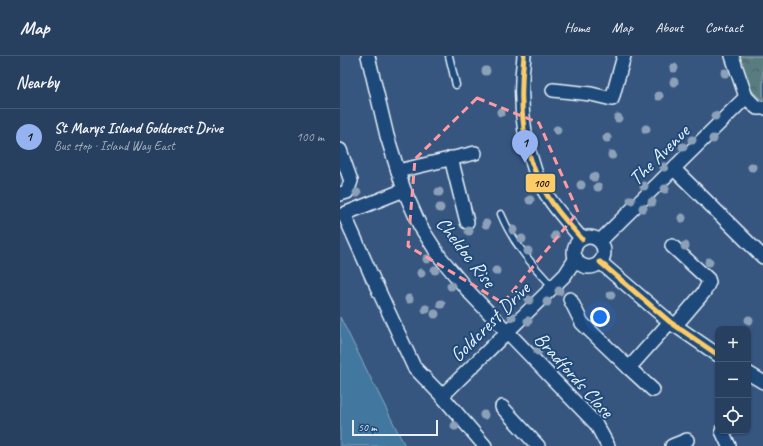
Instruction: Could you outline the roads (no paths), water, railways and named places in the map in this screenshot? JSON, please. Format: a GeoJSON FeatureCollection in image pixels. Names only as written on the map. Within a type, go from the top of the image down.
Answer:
{"type":"FeatureCollection","features":[{"type":"Feature","properties":{"kind":"street","name":"Cheldoc Rise"},"geometry":{"type":"LineString","coordinates":[[368,56],[387,136],[404,190],[420,226],[440,257],[470,293],[508,332]]}},
{"type":"Feature","properties":{"kind":"street"},"geometry":{"type":"LineString","coordinates":[[524,56],[521,82],[523,126],[535,172],[554,204],[582,239]]}},
{"type":"Feature","properties":{"kind":"street"},"geometry":{"type":"LineString","coordinates":[[553,90],[591,94],[612,99],[624,56]]}},
{"type":"Feature","properties":{"kind":"street"},"geometry":{"type":"LineString","coordinates":[[732,56],[746,97],[757,108],[763,108]]}},
{"type":"Feature","properties":{"kind":"street","name":"The Avenue"},"geometry":{"type":"LineString","coordinates":[[600,241],[746,97]]}},
{"type":"Feature","properties":{"kind":"street"},"geometry":{"type":"LineString","coordinates":[[340,150],[351,181],[347,192],[340,194]]}},
{"type":"Feature","properties":{"kind":"street"},"geometry":{"type":"LineString","coordinates":[[398,171],[475,153]]}},
{"type":"Feature","properties":{"kind":"street"},"geometry":{"type":"LineString","coordinates":[[451,158],[467,222]]}},
{"type":"Feature","properties":{"kind":"street"},"geometry":{"type":"LineString","coordinates":[[674,168],[763,258]]}},
{"type":"Feature","properties":{"kind":"street"},"geometry":{"type":"LineString","coordinates":[[404,190],[342,208],[374,282],[414,367],[442,396],[485,446]]}},
{"type":"Feature","properties":{"kind":"street"},"geometry":{"type":"LineString","coordinates":[[592,237],[600,241],[604,250],[603,259],[592,267],[580,262],[576,245],[582,239],[592,237]]}},
{"type":"Feature","properties":{"kind":"street"},"geometry":{"type":"LineString","coordinates":[[629,368],[704,292],[709,282],[708,279],[672,246]]}},
{"type":"Feature","properties":{"kind":"street","name":"Goldcrest Drive"},"geometry":{"type":"LineString","coordinates":[[442,396],[580,262]]}},
{"type":"Feature","properties":{"kind":"street"},"geometry":{"type":"LineString","coordinates":[[600,262],[672,324],[715,353]]}},
{"type":"Feature","properties":{"kind":"street"},"geometry":{"type":"LineString","coordinates":[[570,299],[582,323],[652,390]]}},
{"type":"Feature","properties":{"kind":"street","name":"Bradfords Close"},"geometry":{"type":"LineString","coordinates":[[508,332],[596,424],[608,446]]}},
{"type":"Feature","properties":{"kind":"street"},"geometry":{"type":"LineString","coordinates":[[502,408],[538,446]]}},
{"type":"Feature","properties":{"kind":"street"},"geometry":{"type":"LineString","coordinates":[[723,434],[729,446]]}},
{"type":"Feature","properties":{"kind":"street"},"geometry":{"type":"LineString","coordinates":[[672,446],[687,440]]}},
{"type":"Feature","properties":{"kind":"lane"},"geometry":{"type":"LineString","coordinates":[[448,56],[456,84]]}},
{"type":"Feature","properties":{"kind":"lane"},"geometry":{"type":"LineString","coordinates":[[501,214],[508,231],[527,260],[553,287]]}},
{"type":"Feature","properties":{"kind":"water"},"geometry":{"type":"Polygon","coordinates":[[[340,317],[405,446],[340,446],[340,317]]]}},
{"type":"Feature","properties":{"kind":"place","name":"St Marys Island Goldcrest Drive"},"geometry":{"type":"Point","coordinates":[525,163]}}]}
